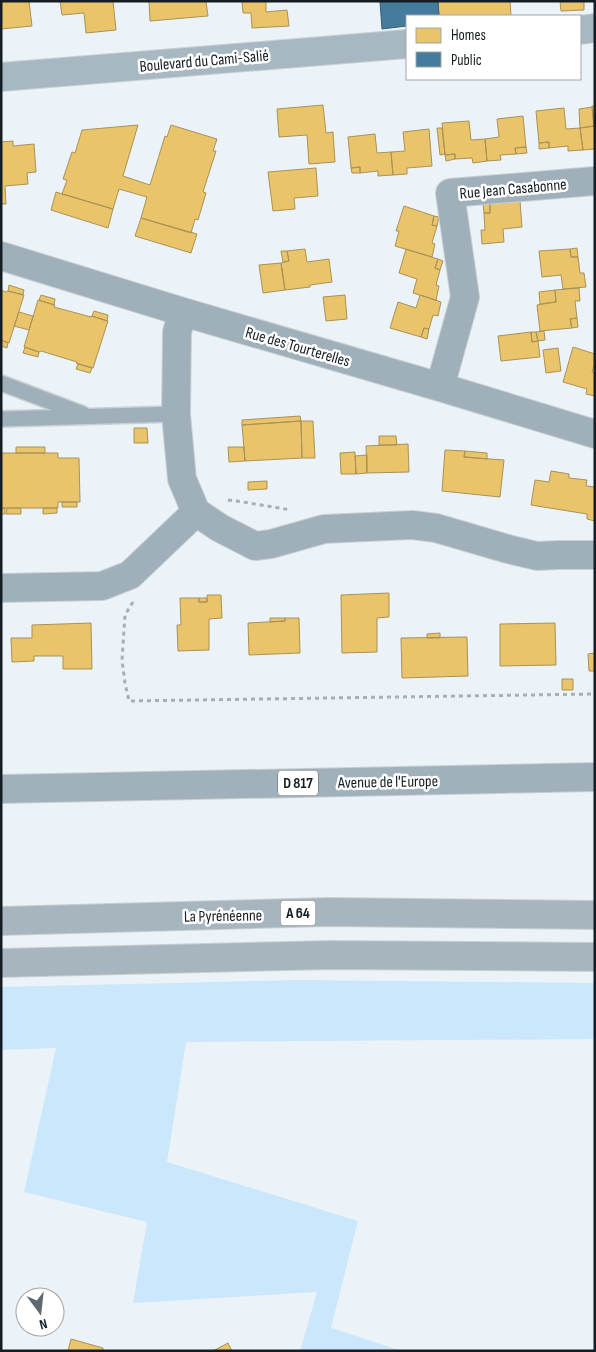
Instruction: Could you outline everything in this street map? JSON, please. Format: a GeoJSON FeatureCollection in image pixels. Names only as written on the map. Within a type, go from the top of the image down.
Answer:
{"type":"FeatureCollection","features":[{"type":"Feature","properties":{"kind":"highway","name":"La Pyrénéenne"},"geometry":{"type":"LineString","coordinates":[[1,921],[328,912],[595,915]]}},
{"type":"Feature","properties":{"kind":"highway"},"geometry":{"type":"LineString","coordinates":[[1,963],[331,955],[595,958]]}},
{"type":"Feature","properties":{"kind":"main road","name":"Avenue de l'Europe"},"geometry":{"type":"LineString","coordinates":[[1,789],[595,777]]}},
{"type":"Feature","properties":{"kind":"street"},"geometry":{"type":"LineString","coordinates":[[581,30],[595,28]]}},
{"type":"Feature","properties":{"kind":"street","name":"Boulevard du Cami-Salié"},"geometry":{"type":"LineString","coordinates":[[1,77],[406,44]]}},
{"type":"Feature","properties":{"kind":"street","name":"Rue Jean Casabonne"},"geometry":{"type":"LineString","coordinates":[[440,387],[465,297],[450,193],[595,181]]}},
{"type":"Feature","properties":{"kind":"street","name":"Rue des Tourterelles"},"geometry":{"type":"LineString","coordinates":[[1,256],[595,434]]}},
{"type":"Feature","properties":{"kind":"street"},"geometry":{"type":"LineString","coordinates":[[183,312],[177,332],[176,414],[182,479],[193,505],[220,528],[255,546],[271,544],[324,530],[412,525],[436,528],[537,556],[560,554],[595,555]]}},
{"type":"Feature","properties":{"kind":"street"},"geometry":{"type":"LineString","coordinates":[[1,588],[102,586],[130,575],[193,505]]}},
{"type":"Feature","properties":{"kind":"lane"},"geometry":{"type":"LineString","coordinates":[[1,384],[89,416]]}},
{"type":"Feature","properties":{"kind":"lane"},"geometry":{"type":"LineString","coordinates":[[1,419],[176,414]]}},
{"type":"Feature","properties":{"kind":"path"},"geometry":{"type":"LineString","coordinates":[[193,505],[244,502],[299,511]]}},
{"type":"Feature","properties":{"kind":"path"},"geometry":{"type":"LineString","coordinates":[[130,575],[145,587],[135,598],[125,615],[122,660],[129,702],[595,694]]}},
{"type":"Feature","properties":{"kind":"shaded area"},"geometry":{"type":"Polygon","coordinates":[[[300,980],[595,983],[595,1039],[186,1042],[167,1162],[358,1221],[331,1328],[402,1351],[300,1351],[317,1292],[133,1303],[147,1222],[24,1192],[56,1048],[1,1050],[1,987],[300,980]]]}},
{"type":"Feature","properties":{"kind":"building: Homes"},"geometry":{"type":"Polygon","coordinates":[[[1,1],[29,1],[32,26],[1,29],[1,1]]]}},
{"type":"Feature","properties":{"kind":"building: Homes"},"geometry":{"type":"Polygon","coordinates":[[[60,1],[113,1],[116,30],[86,33],[84,13],[62,15],[60,1]]]}},
{"type":"Feature","properties":{"kind":"building: Homes"},"geometry":{"type":"Polygon","coordinates":[[[149,1],[206,1],[208,16],[150,21],[149,1]]]}},
{"type":"Feature","properties":{"kind":"building: Homes"},"geometry":{"type":"Polygon","coordinates":[[[242,1],[266,1],[266,12],[287,10],[289,26],[252,28],[251,13],[243,13],[242,1]]]}},
{"type":"Feature","properties":{"kind":"building: Homes"},"geometry":{"type":"Polygon","coordinates":[[[438,1],[510,1],[511,15],[439,15],[438,1]]]}},
{"type":"Feature","properties":{"kind":"building: Homes"},"geometry":{"type":"Polygon","coordinates":[[[560,1],[584,1],[584,10],[561,11],[560,1]]]}},
{"type":"Feature","properties":{"kind":"building: Homes"},"geometry":{"type":"Polygon","coordinates":[[[323,105],[326,133],[333,132],[335,162],[309,164],[307,135],[279,137],[277,109],[323,105]]]}},
{"type":"Feature","properties":{"kind":"building: Homes"},"geometry":{"type":"Polygon","coordinates":[[[592,106],[595,106],[595,149],[583,150],[580,128],[594,126],[592,106]]]}},
{"type":"Feature","properties":{"kind":"building: Homes"},"geometry":{"type":"Polygon","coordinates":[[[592,107],[594,126],[580,128],[579,109],[592,107]]]}},
{"type":"Feature","properties":{"kind":"building: Homes"},"geometry":{"type":"Polygon","coordinates":[[[564,108],[566,129],[580,128],[583,150],[568,151],[568,146],[549,148],[549,142],[539,143],[536,111],[564,108]]]}},
{"type":"Feature","properties":{"kind":"building: Homes"},"geometry":{"type":"Polygon","coordinates":[[[523,116],[526,147],[515,148],[516,154],[500,155],[501,160],[487,161],[485,139],[499,137],[497,119],[523,116]]]}},
{"type":"Feature","properties":{"kind":"building: Homes"},"geometry":{"type":"Polygon","coordinates":[[[469,121],[471,140],[485,139],[487,161],[473,163],[472,158],[455,159],[455,154],[445,155],[442,123],[469,121]]]}},
{"type":"Feature","properties":{"kind":"building: Homes"},"geometry":{"type":"Polygon","coordinates":[[[138,125],[123,176],[150,185],[165,136],[167,137],[171,125],[217,139],[213,151],[216,151],[203,192],[206,193],[198,220],[195,219],[191,233],[141,218],[147,197],[119,189],[113,209],[62,194],[67,180],[63,179],[72,152],[75,153],[82,130],[138,125]]]}},
{"type":"Feature","properties":{"kind":"building: Homes"},"geometry":{"type":"Polygon","coordinates":[[[437,128],[442,128],[445,154],[440,155],[437,128]]]}},
{"type":"Feature","properties":{"kind":"building: Homes"},"geometry":{"type":"Polygon","coordinates":[[[429,129],[432,166],[407,168],[407,174],[393,175],[391,152],[405,151],[403,132],[429,129]]]}},
{"type":"Feature","properties":{"kind":"building: Homes"},"geometry":{"type":"Polygon","coordinates":[[[375,134],[377,153],[391,152],[393,175],[378,176],[378,171],[360,173],[360,167],[351,168],[348,137],[375,134]]]}},
{"type":"Feature","properties":{"kind":"building: Homes"},"geometry":{"type":"Polygon","coordinates":[[[13,141],[13,146],[34,144],[36,172],[27,173],[28,184],[5,186],[6,204],[1,204],[1,142],[13,141]]]}},
{"type":"Feature","properties":{"kind":"building: Homes"},"geometry":{"type":"Polygon","coordinates":[[[549,142],[549,148],[539,149],[539,143],[549,142]]]}},
{"type":"Feature","properties":{"kind":"building: Homes"},"geometry":{"type":"Polygon","coordinates":[[[526,147],[527,153],[516,154],[515,148],[526,147]]]}},
{"type":"Feature","properties":{"kind":"building: Homes"},"geometry":{"type":"Polygon","coordinates":[[[455,154],[455,159],[446,161],[445,155],[455,154]]]}},
{"type":"Feature","properties":{"kind":"building: Homes"},"geometry":{"type":"Polygon","coordinates":[[[360,167],[360,173],[352,173],[351,168],[360,167]]]}},
{"type":"Feature","properties":{"kind":"building: Homes"},"geometry":{"type":"Polygon","coordinates":[[[316,168],[318,196],[294,198],[295,209],[273,211],[268,172],[316,168]]]}},
{"type":"Feature","properties":{"kind":"building: Homes"},"geometry":{"type":"Polygon","coordinates":[[[56,192],[113,209],[108,228],[51,210],[56,192]]]}},
{"type":"Feature","properties":{"kind":"building: Homes"},"geometry":{"type":"Polygon","coordinates":[[[520,201],[522,227],[503,229],[504,242],[482,244],[481,230],[485,230],[484,213],[490,213],[490,204],[520,201]]]}},
{"type":"Feature","properties":{"kind":"building: Homes"},"geometry":{"type":"Polygon","coordinates":[[[483,204],[490,204],[490,213],[484,213],[483,204]]]}},
{"type":"Feature","properties":{"kind":"building: Homes"},"geometry":{"type":"Polygon","coordinates":[[[404,206],[434,216],[432,225],[437,226],[432,243],[435,244],[432,257],[395,246],[399,231],[396,231],[404,206]]]}},
{"type":"Feature","properties":{"kind":"building: Homes"},"geometry":{"type":"Polygon","coordinates":[[[434,216],[439,217],[437,226],[432,225],[434,216]]]}},
{"type":"Feature","properties":{"kind":"building: Homes"},"geometry":{"type":"Polygon","coordinates":[[[141,218],[197,234],[191,253],[135,236],[141,218]]]}},
{"type":"Feature","properties":{"kind":"building: Homes"},"geometry":{"type":"Polygon","coordinates":[[[577,248],[578,257],[571,257],[570,249],[577,248]]]}},
{"type":"Feature","properties":{"kind":"building: Homes"},"geometry":{"type":"Polygon","coordinates":[[[305,249],[307,262],[329,259],[332,282],[285,290],[281,263],[289,261],[287,251],[305,249]]]}},
{"type":"Feature","properties":{"kind":"building: Homes"},"geometry":{"type":"Polygon","coordinates":[[[406,249],[438,259],[435,268],[440,270],[436,285],[439,286],[436,300],[413,293],[417,279],[399,273],[406,249]]]}},
{"type":"Feature","properties":{"kind":"building: Homes"},"geometry":{"type":"Polygon","coordinates":[[[570,249],[571,257],[578,257],[580,273],[584,273],[586,287],[563,289],[561,275],[542,277],[539,251],[570,249]]]}},
{"type":"Feature","properties":{"kind":"building: Homes"},"geometry":{"type":"Polygon","coordinates":[[[281,251],[287,251],[289,261],[283,262],[281,251]]]}},
{"type":"Feature","properties":{"kind":"building: Homes"},"geometry":{"type":"Polygon","coordinates":[[[438,259],[443,261],[440,270],[435,268],[438,259]]]}},
{"type":"Feature","properties":{"kind":"building: Homes"},"geometry":{"type":"Polygon","coordinates":[[[281,263],[285,290],[263,293],[259,265],[281,263]]]}},
{"type":"Feature","properties":{"kind":"building: Homes"},"geometry":{"type":"Polygon","coordinates":[[[9,285],[24,290],[23,295],[8,291],[9,285]]]}},
{"type":"Feature","properties":{"kind":"building: Homes"},"geometry":{"type":"Polygon","coordinates":[[[579,288],[580,301],[575,301],[577,318],[570,319],[572,328],[540,331],[537,305],[556,302],[555,290],[579,288]]]}},
{"type":"Feature","properties":{"kind":"building: Homes"},"geometry":{"type":"Polygon","coordinates":[[[1,290],[24,295],[9,343],[1,340],[1,290]]]}},
{"type":"Feature","properties":{"kind":"building: Homes"},"geometry":{"type":"Polygon","coordinates":[[[555,290],[556,302],[540,304],[539,292],[555,290]]]}},
{"type":"Feature","properties":{"kind":"building: Homes"},"geometry":{"type":"Polygon","coordinates":[[[41,295],[55,299],[54,305],[39,300],[41,295]]]}},
{"type":"Feature","properties":{"kind":"building: Homes"},"geometry":{"type":"Polygon","coordinates":[[[345,295],[347,319],[326,321],[323,297],[345,295]]]}},
{"type":"Feature","properties":{"kind":"building: Homes"},"geometry":{"type":"Polygon","coordinates":[[[420,295],[441,302],[438,316],[433,315],[429,329],[424,328],[421,337],[390,328],[398,302],[416,308],[420,295]]]}},
{"type":"Feature","properties":{"kind":"building: Homes"},"geometry":{"type":"Polygon","coordinates":[[[38,300],[55,305],[54,307],[108,321],[93,368],[24,347],[38,300]]]}},
{"type":"Feature","properties":{"kind":"building: Homes"},"geometry":{"type":"Polygon","coordinates":[[[94,311],[108,315],[107,321],[92,316],[94,311]]]}},
{"type":"Feature","properties":{"kind":"building: Homes"},"geometry":{"type":"Polygon","coordinates":[[[19,312],[33,316],[29,330],[14,326],[19,312]]]}},
{"type":"Feature","properties":{"kind":"building: Homes"},"geometry":{"type":"Polygon","coordinates":[[[577,318],[578,327],[572,328],[570,319],[577,318]]]}},
{"type":"Feature","properties":{"kind":"building: Homes"},"geometry":{"type":"Polygon","coordinates":[[[424,328],[429,329],[427,339],[421,337],[424,328]]]}},
{"type":"Feature","properties":{"kind":"building: Homes"},"geometry":{"type":"Polygon","coordinates":[[[544,331],[545,340],[538,341],[536,332],[544,331]]]}},
{"type":"Feature","properties":{"kind":"building: Homes"},"geometry":{"type":"Polygon","coordinates":[[[531,332],[536,332],[538,341],[532,342],[531,332]]]}},
{"type":"Feature","properties":{"kind":"building: Homes"},"geometry":{"type":"Polygon","coordinates":[[[531,332],[532,342],[538,341],[540,357],[501,361],[498,336],[531,332]]]}},
{"type":"Feature","properties":{"kind":"building: Homes"},"geometry":{"type":"Polygon","coordinates":[[[1,340],[8,343],[7,348],[1,346],[1,340]]]}},
{"type":"Feature","properties":{"kind":"building: Homes"},"geometry":{"type":"Polygon","coordinates":[[[25,347],[39,352],[38,357],[23,353],[25,347]]]}},
{"type":"Feature","properties":{"kind":"building: Homes"},"geometry":{"type":"Polygon","coordinates":[[[573,347],[595,354],[592,372],[595,373],[595,396],[586,394],[587,389],[563,382],[573,347]]]}},
{"type":"Feature","properties":{"kind":"building: Homes"},"geometry":{"type":"Polygon","coordinates":[[[558,348],[561,371],[546,373],[543,350],[558,348]]]}},
{"type":"Feature","properties":{"kind":"building: Homes"},"geometry":{"type":"Polygon","coordinates":[[[78,364],[92,368],[90,373],[76,369],[78,364]]]}},
{"type":"Feature","properties":{"kind":"building: Homes"},"geometry":{"type":"Polygon","coordinates":[[[300,416],[301,421],[242,425],[242,420],[300,416]]]}},
{"type":"Feature","properties":{"kind":"building: Homes"},"geometry":{"type":"Polygon","coordinates":[[[301,421],[313,421],[315,458],[302,458],[301,421]]]}},
{"type":"Feature","properties":{"kind":"building: Homes"},"geometry":{"type":"Polygon","coordinates":[[[301,421],[302,458],[245,461],[242,425],[301,421]]]}},
{"type":"Feature","properties":{"kind":"building: Homes"},"geometry":{"type":"Polygon","coordinates":[[[134,428],[147,428],[148,443],[134,443],[134,428]]]}},
{"type":"Feature","properties":{"kind":"building: Homes"},"geometry":{"type":"Polygon","coordinates":[[[379,436],[396,436],[397,445],[379,445],[379,436]]]}},
{"type":"Feature","properties":{"kind":"building: Homes"},"geometry":{"type":"Polygon","coordinates":[[[408,444],[409,472],[367,473],[366,446],[408,444]]]}},
{"type":"Feature","properties":{"kind":"building: Homes"},"geometry":{"type":"Polygon","coordinates":[[[16,447],[45,447],[45,453],[16,453],[16,447]]]}},
{"type":"Feature","properties":{"kind":"building: Homes"},"geometry":{"type":"Polygon","coordinates":[[[228,447],[244,447],[245,461],[229,462],[228,447]]]}},
{"type":"Feature","properties":{"kind":"building: Homes"},"geometry":{"type":"Polygon","coordinates":[[[445,450],[465,451],[464,457],[504,460],[500,497],[442,491],[445,450]]]}},
{"type":"Feature","properties":{"kind":"building: Homes"},"geometry":{"type":"Polygon","coordinates":[[[465,451],[487,453],[487,459],[464,457],[465,451]]]}},
{"type":"Feature","properties":{"kind":"building: Homes"},"geometry":{"type":"Polygon","coordinates":[[[355,452],[356,474],[341,474],[340,453],[355,452]]]}},
{"type":"Feature","properties":{"kind":"building: Homes"},"geometry":{"type":"Polygon","coordinates":[[[1,453],[58,453],[58,458],[79,458],[80,502],[58,502],[58,508],[1,508],[1,453]]]}},
{"type":"Feature","properties":{"kind":"building: Homes"},"geometry":{"type":"Polygon","coordinates":[[[367,455],[367,473],[356,474],[355,456],[367,455]]]}},
{"type":"Feature","properties":{"kind":"building: Homes"},"geometry":{"type":"Polygon","coordinates":[[[551,471],[569,474],[569,478],[587,480],[586,486],[595,487],[595,521],[587,519],[587,514],[531,505],[535,480],[549,482],[551,471]]]}},
{"type":"Feature","properties":{"kind":"building: Homes"},"geometry":{"type":"Polygon","coordinates":[[[267,481],[267,489],[248,490],[248,482],[267,481]]]}},
{"type":"Feature","properties":{"kind":"building: Homes"},"geometry":{"type":"Polygon","coordinates":[[[62,502],[77,502],[77,507],[62,507],[62,502]]]}},
{"type":"Feature","properties":{"kind":"building: Homes"},"geometry":{"type":"Polygon","coordinates":[[[1,508],[5,508],[5,514],[1,514],[1,508]]]}},
{"type":"Feature","properties":{"kind":"building: Homes"},"geometry":{"type":"Polygon","coordinates":[[[7,508],[21,508],[21,514],[6,514],[7,508]]]}},
{"type":"Feature","properties":{"kind":"building: Homes"},"geometry":{"type":"Polygon","coordinates":[[[43,508],[57,508],[57,513],[43,514],[43,508]]]}},
{"type":"Feature","properties":{"kind":"building: Homes"},"geometry":{"type":"Polygon","coordinates":[[[389,593],[389,617],[377,618],[377,652],[342,653],[341,595],[389,593]]]}},
{"type":"Feature","properties":{"kind":"building: Homes"},"geometry":{"type":"Polygon","coordinates":[[[207,595],[221,595],[222,618],[209,619],[209,650],[178,651],[177,625],[181,625],[180,598],[199,598],[199,602],[207,602],[207,595]]]}},
{"type":"Feature","properties":{"kind":"building: Homes"},"geometry":{"type":"Polygon","coordinates":[[[199,598],[207,598],[207,602],[199,602],[199,598]]]}},
{"type":"Feature","properties":{"kind":"building: Homes"},"geometry":{"type":"Polygon","coordinates":[[[270,618],[285,618],[285,621],[270,622],[270,618]]]}},
{"type":"Feature","properties":{"kind":"building: Homes"},"geometry":{"type":"Polygon","coordinates":[[[285,618],[299,618],[300,653],[249,655],[248,623],[285,621],[285,618]]]}},
{"type":"Feature","properties":{"kind":"building: Homes"},"geometry":{"type":"Polygon","coordinates":[[[91,623],[92,669],[63,669],[63,656],[34,656],[34,661],[12,662],[11,638],[32,638],[32,625],[91,623]]]}},
{"type":"Feature","properties":{"kind":"building: Homes"},"geometry":{"type":"Polygon","coordinates":[[[555,623],[556,665],[500,666],[500,624],[555,623]]]}},
{"type":"Feature","properties":{"kind":"building: Homes"},"geometry":{"type":"Polygon","coordinates":[[[440,633],[440,638],[427,638],[427,634],[440,633]]]}},
{"type":"Feature","properties":{"kind":"building: Homes"},"geometry":{"type":"Polygon","coordinates":[[[467,637],[468,676],[402,678],[401,638],[467,637]]]}},
{"type":"Feature","properties":{"kind":"building: Homes"},"geometry":{"type":"Polygon","coordinates":[[[595,653],[595,671],[589,671],[588,654],[595,653]]]}},
{"type":"Feature","properties":{"kind":"building: Homes"},"geometry":{"type":"Polygon","coordinates":[[[562,679],[573,679],[573,690],[562,690],[562,679]]]}},
{"type":"Feature","properties":{"kind":"building: Homes"},"geometry":{"type":"Polygon","coordinates":[[[71,1339],[103,1348],[103,1351],[68,1351],[71,1339]]]}},
{"type":"Feature","properties":{"kind":"building: Homes"},"geometry":{"type":"Polygon","coordinates":[[[228,1343],[232,1351],[213,1351],[228,1343]]]}},
{"type":"Feature","properties":{"kind":"building: Public"},"geometry":{"type":"Polygon","coordinates":[[[438,1],[439,15],[406,15],[406,26],[382,29],[380,2],[438,1]]]}}]}
